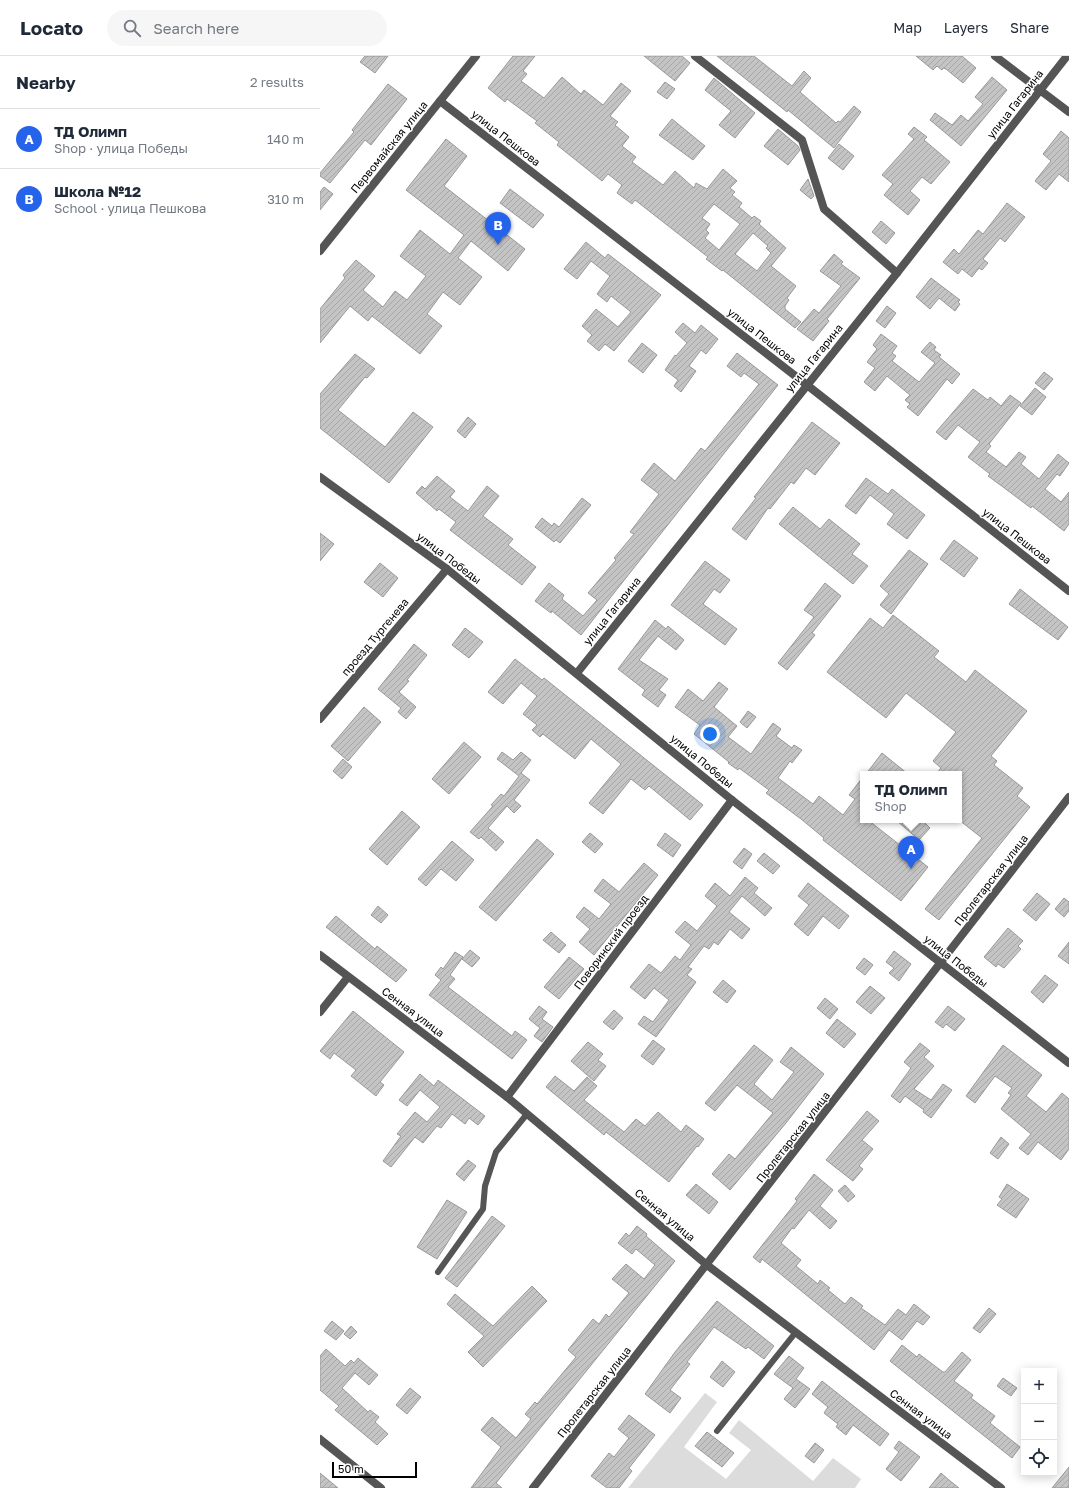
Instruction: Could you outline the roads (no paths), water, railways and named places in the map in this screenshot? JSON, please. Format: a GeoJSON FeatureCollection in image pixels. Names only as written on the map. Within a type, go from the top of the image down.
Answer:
{"type":"FeatureCollection","features":[{"type":"Feature","properties":{"kind":"street","name":"Первомайская улица"},"geometry":{"type":"LineString","coordinates":[[320,251],[476,56]]}},
{"type":"Feature","properties":{"kind":"street"},"geometry":{"type":"LineString","coordinates":[[695,56],[802,140],[824,209],[897,273]]}},
{"type":"Feature","properties":{"kind":"street"},"geometry":{"type":"LineString","coordinates":[[995,56],[1069,112]]}},
{"type":"Feature","properties":{"kind":"street","name":"улица Гагарина"},"geometry":{"type":"LineString","coordinates":[[577,673],[897,273],[1067,56]]}},
{"type":"Feature","properties":{"kind":"street","name":"улица Пешкова"},"geometry":{"type":"LineString","coordinates":[[440,101],[807,385],[1069,591]]}},
{"type":"Feature","properties":{"kind":"street","name":"улица Победы"},"geometry":{"type":"LineString","coordinates":[[320,477],[447,569],[732,800],[1069,1063]]}},
{"type":"Feature","properties":{"kind":"street","name":"проезд Тургенева"},"geometry":{"type":"LineString","coordinates":[[320,719],[447,569]]}},
{"type":"Feature","properties":{"kind":"street","name":"Пролетарская улица"},"geometry":{"type":"LineString","coordinates":[[532,1488],[1069,798]]}},
{"type":"Feature","properties":{"kind":"street","name":"Поворинский проезд"},"geometry":{"type":"LineString","coordinates":[[507,1098],[732,800]]}},
{"type":"Feature","properties":{"kind":"street","name":"Сенная улица"},"geometry":{"type":"LineString","coordinates":[[320,955],[527,1114],[707,1265],[1001,1488]]}},
{"type":"Feature","properties":{"kind":"street"},"geometry":{"type":"LineString","coordinates":[[320,1012],[348,977]]}},
{"type":"Feature","properties":{"kind":"street"},"geometry":{"type":"LineString","coordinates":[[320,1439],[382,1488]]}},
{"type":"Feature","properties":{"kind":"lane"},"geometry":{"type":"LineString","coordinates":[[438,1272],[483,1210],[484,1186],[496,1152],[527,1114]]}},
{"type":"Feature","properties":{"kind":"lane"},"geometry":{"type":"LineString","coordinates":[[717,1431],[796,1332]]}},
{"type":"Feature","properties":{"kind":"place","name":"Школа №12"},"geometry":{"type":"Point","coordinates":[498,245]}},
{"type":"Feature","properties":{"kind":"place","name":"ТД Олимп"},"geometry":{"type":"Point","coordinates":[911,869]}}]}
